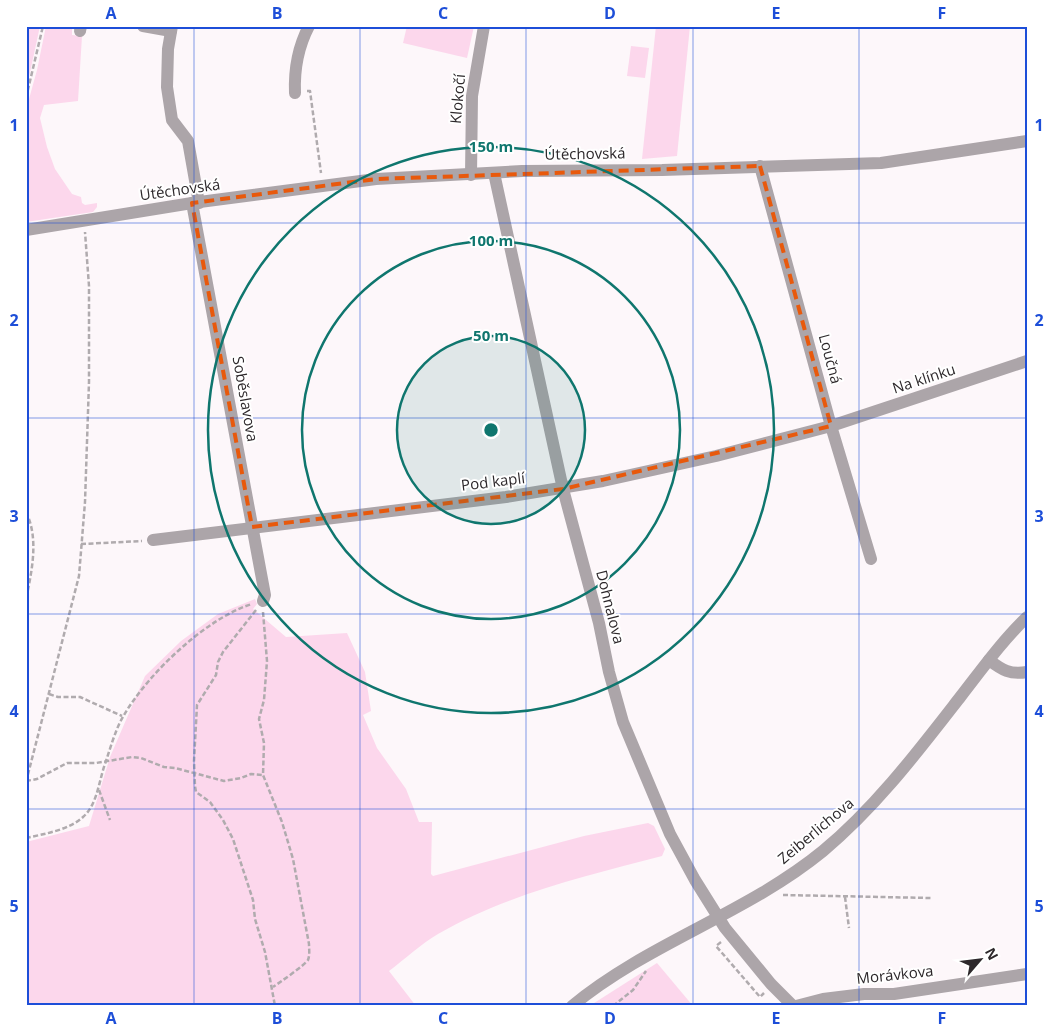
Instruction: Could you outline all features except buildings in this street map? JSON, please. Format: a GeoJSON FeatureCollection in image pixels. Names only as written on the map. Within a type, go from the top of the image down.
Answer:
{"type":"FeatureCollection","features":[{"type":"Feature","properties":{"kind":"street"},"geometry":{"type":"LineString","coordinates":[[143,26],[172,29]]}},
{"type":"Feature","properties":{"kind":"street"},"geometry":{"type":"LineString","coordinates":[[295,93],[294,82],[297,56],[301,41],[309,26]]}},
{"type":"Feature","properties":{"kind":"street","name":"Klokočí"},"geometry":{"type":"LineString","coordinates":[[471,175],[472,96],[484,26]]}},
{"type":"Feature","properties":{"kind":"street","name":"Soběslavova"},"geometry":{"type":"LineString","coordinates":[[172,29],[168,49],[167,87],[172,120],[188,140],[196,203],[265,595],[263,601]]}},
{"type":"Feature","properties":{"kind":"street","name":"Útěchovská"},"geometry":{"type":"LineString","coordinates":[[26,230],[196,203],[376,179],[522,171],[662,170],[881,163],[1027,141]]}},
{"type":"Feature","properties":{"kind":"street","name":"Loučná"},"geometry":{"type":"LineString","coordinates":[[760,166],[831,426],[871,559]]}},
{"type":"Feature","properties":{"kind":"street","name":"Dohnalova"},"geometry":{"type":"LineString","coordinates":[[494,173],[563,489],[623,722],[670,834],[717,918],[771,984],[794,1006]]}},
{"type":"Feature","properties":{"kind":"street","name":"Na klínku"},"geometry":{"type":"LineString","coordinates":[[831,426],[1027,361]]}},
{"type":"Feature","properties":{"kind":"street","name":"Pod kaplí"},"geometry":{"type":"LineString","coordinates":[[153,540],[563,489],[716,456],[831,426]]}},
{"type":"Feature","properties":{"kind":"street","name":"Zeiberlichova"},"geometry":{"type":"LineString","coordinates":[[572,1006],[600,984],[758,895],[803,866],[861,816],[898,776],[989,660],[1027,617]]}},
{"type":"Feature","properties":{"kind":"street"},"geometry":{"type":"LineString","coordinates":[[989,660],[1005,672],[1017,674],[1027,672]]}},
{"type":"Feature","properties":{"kind":"street","name":"Morávkova"},"geometry":{"type":"LineString","coordinates":[[794,1006],[823,999],[864,994],[894,994],[1027,974]]}},
{"type":"Feature","properties":{"kind":"path"},"geometry":{"type":"LineString","coordinates":[[26,98],[43,26]]}},
{"type":"Feature","properties":{"kind":"path"},"geometry":{"type":"LineString","coordinates":[[295,93],[310,91],[321,173]]}},
{"type":"Feature","properties":{"kind":"path"},"geometry":{"type":"LineString","coordinates":[[84,221],[89,286],[89,382],[85,502],[79,576],[26,781],[37,779],[67,764],[132,757],[141,758],[164,767],[224,780],[241,778],[251,774],[263,776]]}},
{"type":"Feature","properties":{"kind":"path"},"geometry":{"type":"LineString","coordinates":[[26,512],[32,523],[33,543],[32,570],[26,599]]}},
{"type":"Feature","properties":{"kind":"path"},"geometry":{"type":"LineString","coordinates":[[81,544],[153,540]]}},
{"type":"Feature","properties":{"kind":"path"},"geometry":{"type":"LineString","coordinates":[[26,838],[66,827],[84,816],[99,790],[105,761],[123,716],[152,676],[176,651],[213,624],[242,607],[263,601]]}},
{"type":"Feature","properties":{"kind":"path"},"geometry":{"type":"LineString","coordinates":[[263,601],[223,652],[218,662],[216,675],[197,705],[194,772],[196,792],[210,802],[223,820],[233,839],[253,900],[255,919],[273,987],[275,1006]]}},
{"type":"Feature","properties":{"kind":"path"},"geometry":{"type":"LineString","coordinates":[[263,601],[267,661],[264,700],[259,719],[264,743],[263,776],[282,822],[293,859],[310,954],[307,962],[273,987]]}},
{"type":"Feature","properties":{"kind":"path"},"geometry":{"type":"LineString","coordinates":[[49,694],[58,697],[80,697],[123,716]]}},
{"type":"Feature","properties":{"kind":"path"},"geometry":{"type":"LineString","coordinates":[[99,790],[110,820]]}},
{"type":"Feature","properties":{"kind":"path"},"geometry":{"type":"LineString","coordinates":[[784,894],[931,898]]}},
{"type":"Feature","properties":{"kind":"path"},"geometry":{"type":"LineString","coordinates":[[844,897],[850,928]]}},
{"type":"Feature","properties":{"kind":"path"},"geometry":{"type":"LineString","coordinates":[[255,919],[260,918]]}},
{"type":"Feature","properties":{"kind":"path"},"geometry":{"type":"LineString","coordinates":[[723,940],[716,946],[760,997],[766,991],[771,995]]}},
{"type":"Feature","properties":{"kind":"path"},"geometry":{"type":"LineString","coordinates":[[613,1006],[633,990],[645,972]]}},
{"type":"Feature","properties":{"kind":"highlighted area"},"geometry":{"type":"Polygon","coordinates":[[[760,166],[831,426],[563,489],[252,527],[192,203],[376,179],[760,166]]]}},
{"type":"Feature","properties":{"kind":"shaded area"},"geometry":{"type":"Polygon","coordinates":[[[26,26],[40,26],[26,91],[26,26]]]}},
{"type":"Feature","properties":{"kind":"shaded area"},"geometry":{"type":"Polygon","coordinates":[[[46,26],[72,26],[72,35],[82,36],[78,101],[44,105],[40,118],[55,169],[72,194],[81,197],[82,203],[85,205],[97,203],[97,207],[93,212],[26,222],[26,110],[46,26]]]}},
{"type":"Feature","properties":{"kind":"shaded area"},"geometry":{"type":"Polygon","coordinates":[[[407,26],[474,26],[467,58],[403,43],[407,26]]]}},
{"type":"Feature","properties":{"kind":"shaded area"},"geometry":{"type":"Polygon","coordinates":[[[656,26],[690,26],[677,156],[642,159],[656,26]]]}},
{"type":"Feature","properties":{"kind":"shaded area"},"geometry":{"type":"Polygon","coordinates":[[[631,46],[649,48],[645,78],[627,76],[631,46]]]}},
{"type":"Feature","properties":{"kind":"shaded area"},"geometry":{"type":"Polygon","coordinates":[[[255,599],[257,604],[253,609],[286,637],[347,633],[365,672],[371,711],[363,715],[377,748],[406,789],[419,822],[432,822],[431,874],[433,876],[584,836],[648,823],[654,826],[665,849],[662,856],[576,879],[519,897],[464,920],[438,934],[389,971],[416,1006],[26,1006],[26,842],[89,826],[110,757],[145,676],[181,641],[218,614],[255,599]]]}},
{"type":"Feature","properties":{"kind":"shaded area"},"geometry":{"type":"Polygon","coordinates":[[[657,963],[693,1006],[590,1006],[591,1005],[657,963]]]}}]}
